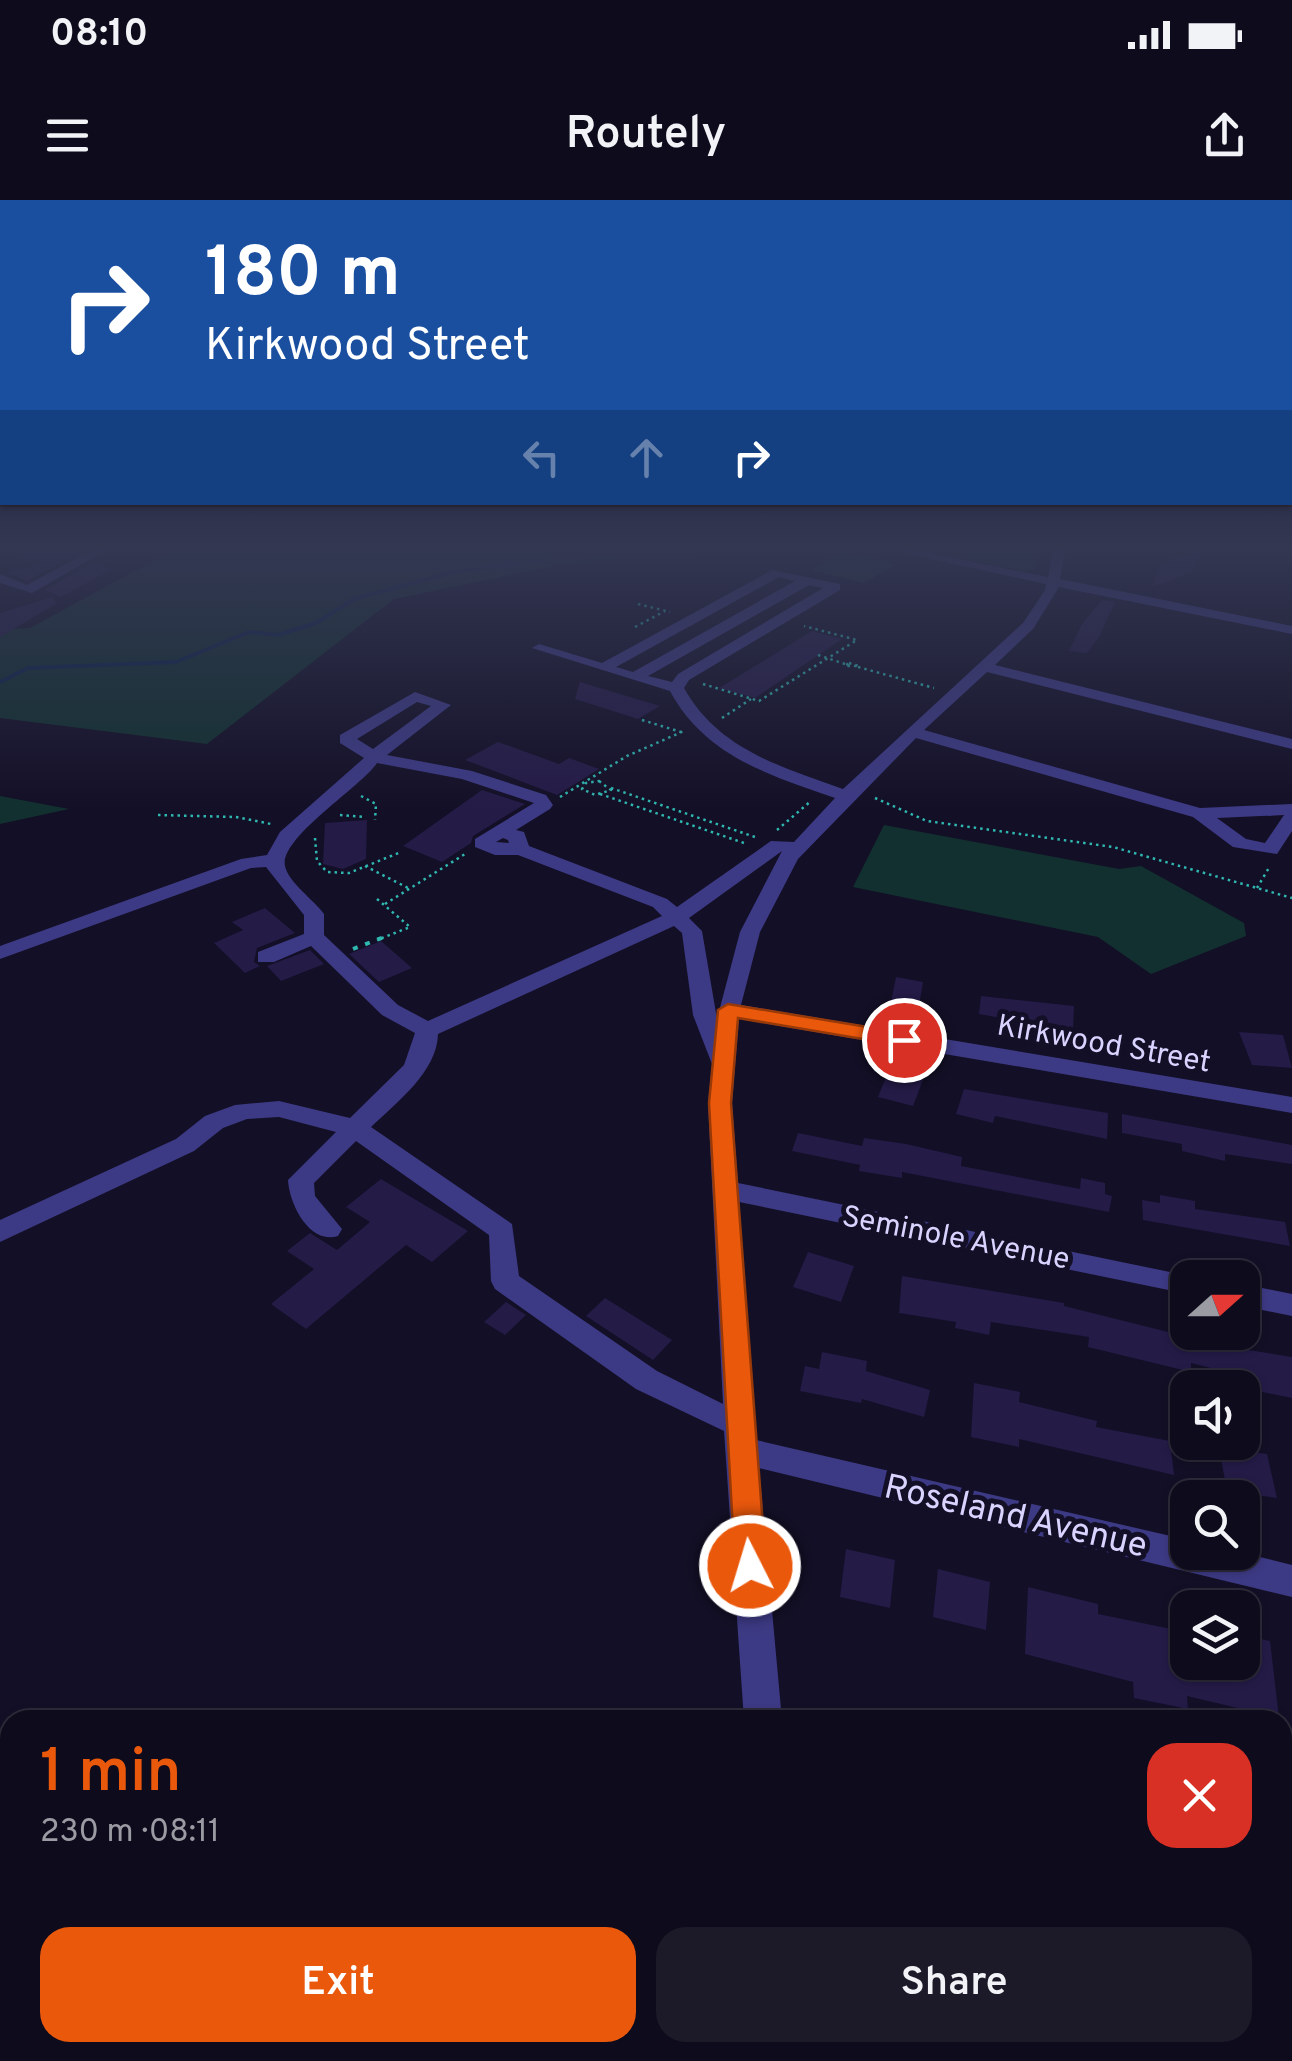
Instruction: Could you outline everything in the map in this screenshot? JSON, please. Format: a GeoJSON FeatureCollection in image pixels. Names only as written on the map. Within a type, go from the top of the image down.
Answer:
{"type":"FeatureCollection","features":[{"type":"Feature","properties":{"kind":"street"},"geometry":{"type":"LineString","coordinates":[[604,668],[661,637]]}},
{"type":"Feature","properties":{"kind":"street"},"geometry":{"type":"LineString","coordinates":[[636,676],[705,637]]}},
{"type":"Feature","properties":{"kind":"street"},"geometry":{"type":"LineString","coordinates":[[676,688],[684,677],[752,637]]}},
{"type":"Feature","properties":{"kind":"street"},"geometry":{"type":"LineString","coordinates":[[762,1710],[740,1436],[720,1103],[728,1010],[750,932],[798,848],[846,796],[1017,637]]}},
{"type":"Feature","properties":{"kind":"street"},"geometry":{"type":"LineString","coordinates":[[539,648],[676,688],[700,728],[737,754],[846,796]]}},
{"type":"Feature","properties":{"kind":"street"},"geometry":{"type":"LineString","coordinates":[[986,667],[1292,744]]}},
{"type":"Feature","properties":{"kind":"street"},"geometry":{"type":"LineString","coordinates":[[0,953],[248,863],[274,860],[372,757],[443,705],[415,697],[346,739],[372,757],[484,780],[540,799],[544,805],[482,843]]}},
{"type":"Feature","properties":{"kind":"street"},"geometry":{"type":"LineString","coordinates":[[913,732],[1198,812],[1292,809]]}},
{"type":"Feature","properties":{"kind":"street"},"geometry":{"type":"LineString","coordinates":[[1198,812],[1240,843],[1270,850],[1292,818]]}},
{"type":"Feature","properties":{"kind":"street"},"geometry":{"type":"LineString","coordinates":[[500,832],[516,836],[522,842],[520,849]]}},
{"type":"Feature","properties":{"kind":"street"},"geometry":{"type":"LineString","coordinates":[[482,843],[495,849],[520,849],[660,903],[678,916],[692,931],[704,1015],[724,1069]]}},
{"type":"Feature","properties":{"kind":"street"},"geometry":{"type":"LineString","coordinates":[[427,1030],[678,916],[778,845],[798,848]]}},
{"type":"Feature","properties":{"kind":"street"},"geometry":{"type":"LineString","coordinates":[[274,860],[276,870],[314,914],[314,937],[390,1010],[427,1030]]}},
{"type":"Feature","properties":{"kind":"street"},"geometry":{"type":"LineString","coordinates":[[266,957],[314,937]]}},
{"type":"Feature","properties":{"kind":"street","name":"Kirkwood Street"},"geometry":{"type":"LineString","coordinates":[[728,1010],[1292,1105]]}},
{"type":"Feature","properties":{"kind":"street"},"geometry":{"type":"LineString","coordinates":[[328,1230],[302,1199],[302,1180],[419,1060],[429,1042],[427,1030]]}},
{"type":"Feature","properties":{"kind":"street"},"geometry":{"type":"LineString","coordinates":[[0,1232],[185,1145],[214,1122],[244,1111],[278,1109],[355,1128]]}},
{"type":"Feature","properties":{"kind":"street","name":"Roseland Avenue"},"geometry":{"type":"LineString","coordinates":[[355,1128],[502,1231],[505,1281],[624,1367],[740,1436],[1292,1581]]}},
{"type":"Feature","properties":{"kind":"street","name":"Seminole Avenue"},"geometry":{"type":"LineString","coordinates":[[725,1190],[1170,1280]]}},
{"type":"Feature","properties":{"kind":"street"},"geometry":{"type":"LineString","coordinates":[[1260,1298],[1292,1304]]}},
{"type":"Feature","properties":{"kind":"path"},"geometry":{"type":"LineString","coordinates":[[699,683],[759,701],[857,640],[845,637]]}},
{"type":"Feature","properties":{"kind":"path"},"geometry":{"type":"LineString","coordinates":[[818,656],[943,690]]}},
{"type":"Feature","properties":{"kind":"path"},"geometry":{"type":"LineString","coordinates":[[845,666],[850,674]]}},
{"type":"Feature","properties":{"kind":"path"},"geometry":{"type":"LineString","coordinates":[[714,724],[752,698]]}},
{"type":"Feature","properties":{"kind":"path"},"geometry":{"type":"LineString","coordinates":[[642,720],[682,732]]}},
{"type":"Feature","properties":{"kind":"path"},"geometry":{"type":"LineString","coordinates":[[544,805],[688,730]]}},
{"type":"Feature","properties":{"kind":"path"},"geometry":{"type":"LineString","coordinates":[[574,780],[600,780],[611,788],[762,839],[846,796],[927,821],[1113,848],[1292,898]]}},
{"type":"Feature","properties":{"kind":"path"},"geometry":{"type":"LineString","coordinates":[[583,783],[584,791],[769,852]]}},
{"type":"Feature","properties":{"kind":"path"},"geometry":{"type":"LineString","coordinates":[[343,788],[376,804],[375,820]]}},
{"type":"Feature","properties":{"kind":"path"},"geometry":{"type":"LineString","coordinates":[[600,794],[611,788]]}},
{"type":"Feature","properties":{"kind":"path"},"geometry":{"type":"LineString","coordinates":[[158,816],[236,817],[303,830],[320,868],[349,873],[401,852]]}},
{"type":"Feature","properties":{"kind":"path"},"geometry":{"type":"LineString","coordinates":[[334,816],[364,817]]}},
{"type":"Feature","properties":{"kind":"path"},"geometry":{"type":"LineString","coordinates":[[385,904],[482,843]]}},
{"type":"Feature","properties":{"kind":"path"},"geometry":{"type":"LineString","coordinates":[[1257,888],[1274,858],[1270,850]]}},
{"type":"Feature","properties":{"kind":"path"},"geometry":{"type":"LineString","coordinates":[[364,866],[410,888]]}},
{"type":"Feature","properties":{"kind":"path"},"geometry":{"type":"LineString","coordinates":[[334,956],[410,928],[377,899]]}},
{"type":"Feature","properties":{"kind":"green space"},"geometry":{"type":"Polygon","coordinates":[[[0,637],[345,637],[207,744],[0,718],[0,637]]]}},
{"type":"Feature","properties":{"kind":"green space"},"geometry":{"type":"Polygon","coordinates":[[[0,796],[69,809],[0,824],[0,796]]]}},
{"type":"Feature","properties":{"kind":"green space"},"geometry":{"type":"Polygon","coordinates":[[[884,825],[1119,869],[1141,866],[1244,923],[1246,936],[1151,974],[1098,937],[853,887],[884,825]]]}},
{"type":"Feature","properties":{"kind":"building"},"geometry":{"type":"Polygon","coordinates":[[[802,637],[842,639],[755,698],[719,688],[802,637]]]}},
{"type":"Feature","properties":{"kind":"building"},"geometry":{"type":"Polygon","coordinates":[[[1076,637],[1099,637],[1087,653],[1069,651],[1076,637]]]}},
{"type":"Feature","properties":{"kind":"building"},"geometry":{"type":"Polygon","coordinates":[[[580,682],[660,706],[638,719],[575,699],[580,682]]]}},
{"type":"Feature","properties":{"kind":"building"},"geometry":{"type":"Polygon","coordinates":[[[498,742],[559,764],[569,758],[599,769],[557,795],[465,760],[498,742]]]}},
{"type":"Feature","properties":{"kind":"building"},"geometry":{"type":"Polygon","coordinates":[[[482,790],[525,804],[473,836],[471,843],[442,862],[403,846],[482,790]]]}},
{"type":"Feature","properties":{"kind":"building"},"geometry":{"type":"Polygon","coordinates":[[[367,820],[366,859],[343,869],[323,864],[325,823],[367,820]]]}},
{"type":"Feature","properties":{"kind":"building"},"geometry":{"type":"Polygon","coordinates":[[[265,908],[295,933],[257,948],[254,962],[260,966],[245,973],[214,943],[243,930],[232,922],[265,908]]]}},
{"type":"Feature","properties":{"kind":"building"},"geometry":{"type":"Polygon","coordinates":[[[381,941],[412,968],[379,982],[349,954],[381,941]]]}},
{"type":"Feature","properties":{"kind":"building"},"geometry":{"type":"Polygon","coordinates":[[[310,950],[324,964],[281,981],[267,966],[310,950]]]}},
{"type":"Feature","properties":{"kind":"building"},"geometry":{"type":"Polygon","coordinates":[[[896,977],[923,982],[919,1006],[891,1002],[896,977]]]}},
{"type":"Feature","properties":{"kind":"building"},"geometry":{"type":"Polygon","coordinates":[[[981,996],[1074,1006],[1073,1031],[979,1014],[981,996]]]}},
{"type":"Feature","properties":{"kind":"building"},"geometry":{"type":"Polygon","coordinates":[[[1239,1032],[1283,1035],[1292,1068],[1252,1065],[1239,1032]]]}},
{"type":"Feature","properties":{"kind":"building"},"geometry":{"type":"Polygon","coordinates":[[[888,1072],[923,1080],[913,1106],[878,1097],[888,1072]]]}},
{"type":"Feature","properties":{"kind":"building"},"geometry":{"type":"Polygon","coordinates":[[[964,1089],[1108,1113],[1107,1139],[995,1116],[993,1123],[956,1114],[964,1089]]]}},
{"type":"Feature","properties":{"kind":"building"},"geometry":{"type":"Polygon","coordinates":[[[1122,1114],[1292,1145],[1292,1164],[1225,1154],[1225,1161],[1182,1151],[1182,1144],[1122,1133],[1122,1114]]]}},
{"type":"Feature","properties":{"kind":"building"},"geometry":{"type":"Polygon","coordinates":[[[798,1133],[862,1146],[864,1138],[906,1144],[962,1157],[961,1166],[1080,1189],[1081,1178],[1105,1183],[1105,1194],[1112,1196],[1109,1212],[902,1172],[902,1178],[859,1171],[860,1165],[792,1151],[798,1133]]]}},
{"type":"Feature","properties":{"kind":"building"},"geometry":{"type":"Polygon","coordinates":[[[381,1179],[468,1231],[432,1262],[406,1245],[306,1329],[271,1304],[314,1269],[287,1251],[310,1233],[337,1250],[370,1222],[346,1207],[381,1179]]]}},
{"type":"Feature","properties":{"kind":"building"},"geometry":{"type":"Polygon","coordinates":[[[1160,1195],[1195,1201],[1195,1209],[1285,1222],[1290,1246],[1143,1220],[1142,1200],[1160,1203],[1160,1195]]]}},
{"type":"Feature","properties":{"kind":"building"},"geometry":{"type":"Polygon","coordinates":[[[808,1252],[854,1266],[841,1302],[793,1287],[808,1252]]]}},
{"type":"Feature","properties":{"kind":"building"},"geometry":{"type":"Polygon","coordinates":[[[902,1276],[1064,1303],[1170,1332],[1170,1350],[1249,1350],[1292,1357],[1292,1398],[1260,1392],[1260,1370],[1219,1370],[1191,1363],[1191,1370],[1183,1370],[1088,1347],[1089,1337],[991,1322],[989,1335],[955,1328],[956,1322],[899,1313],[902,1276]]]}},
{"type":"Feature","properties":{"kind":"building"},"geometry":{"type":"Polygon","coordinates":[[[605,1298],[672,1340],[653,1360],[586,1316],[605,1298]]]}},
{"type":"Feature","properties":{"kind":"building"},"geometry":{"type":"Polygon","coordinates":[[[506,1302],[526,1315],[505,1335],[484,1322],[506,1302]]]}},
{"type":"Feature","properties":{"kind":"building"},"geometry":{"type":"Polygon","coordinates":[[[822,1352],[867,1361],[866,1371],[930,1390],[924,1417],[862,1399],[861,1403],[800,1391],[805,1366],[819,1369],[822,1352]]]}},
{"type":"Feature","properties":{"kind":"building"},"geometry":{"type":"Polygon","coordinates":[[[974,1383],[1020,1392],[1019,1402],[1097,1421],[1096,1427],[1170,1441],[1174,1475],[1019,1439],[1019,1447],[971,1437],[974,1383]]]}},
{"type":"Feature","properties":{"kind":"building"},"geometry":{"type":"Polygon","coordinates":[[[1260,1453],[1267,1454],[1277,1498],[1260,1496],[1260,1480],[1225,1480],[1221,1460],[1260,1460],[1260,1453]]]}},
{"type":"Feature","properties":{"kind":"building"},"geometry":{"type":"Polygon","coordinates":[[[846,1549],[895,1560],[890,1608],[840,1597],[846,1549]]]}},
{"type":"Feature","properties":{"kind":"building"},"geometry":{"type":"Polygon","coordinates":[[[938,1569],[990,1582],[986,1630],[933,1617],[938,1569]]]}},
{"type":"Feature","properties":{"kind":"building"},"geometry":{"type":"Polygon","coordinates":[[[1028,1587],[1098,1604],[1098,1614],[1170,1629],[1170,1680],[1260,1680],[1260,1639],[1270,1641],[1278,1710],[1246,1710],[1187,1696],[1188,1709],[1134,1698],[1133,1682],[1025,1654],[1028,1587]]]}},
{"type":"Feature","properties":{"kind":"waterway"},"geometry":{"type":"LineString","coordinates":[[0,682],[28,668],[176,662],[237,637]]}},
{"type":"Feature","properties":{"kind":"route"},"geometry":{"type":"LineString","coordinates":[[750,1566],[720,1103],[728,1010],[904,1040]]}}]}
